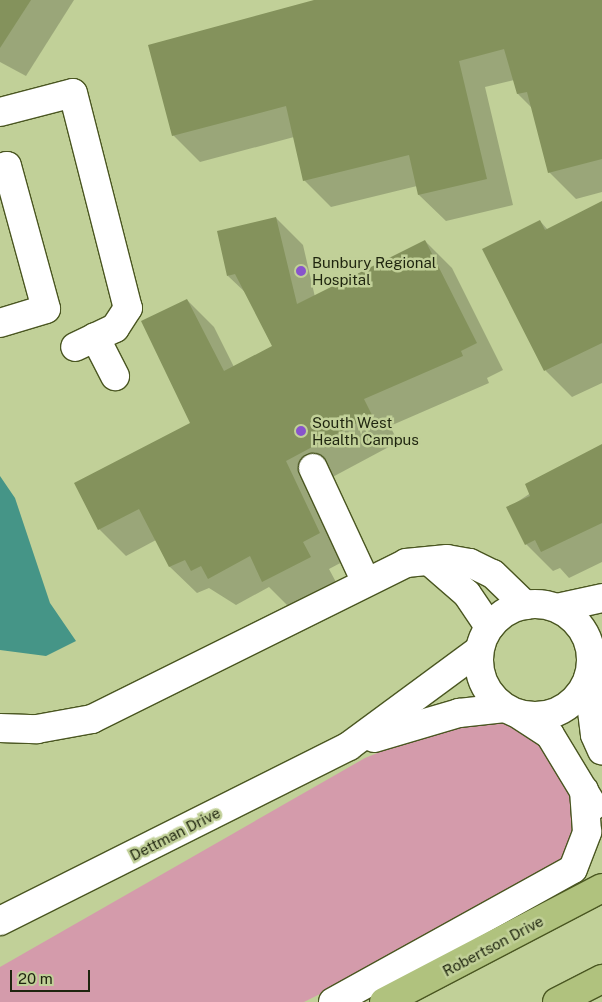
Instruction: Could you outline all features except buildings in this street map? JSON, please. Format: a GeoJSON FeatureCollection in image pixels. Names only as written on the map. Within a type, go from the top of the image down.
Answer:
{"type":"FeatureCollection","features":[{"type":"Feature","properties":{"kind":"highway","name":"Robertson Drive"},"geometry":{"type":"LineString","coordinates":[[384,1002],[602,888]]}},
{"type":"Feature","properties":{"kind":"highway"},"geometry":{"type":"LineString","coordinates":[[557,1002],[597,979]]}},
{"type":"Feature","properties":{"kind":"lane"},"geometry":{"type":"LineString","coordinates":[[0,112],[73,93],[128,308],[115,328],[85,342],[115,376]]}},
{"type":"Feature","properties":{"kind":"lane"},"geometry":{"type":"LineString","coordinates":[[0,168],[7,166],[46,309],[0,323]]}},
{"type":"Feature","properties":{"kind":"lane"},"geometry":{"type":"LineString","coordinates":[[313,468],[365,580]]}},
{"type":"Feature","properties":{"kind":"lane"},"geometry":{"type":"LineString","coordinates":[[429,561],[467,594],[484,638],[483,683],[512,711],[550,735],[602,823]]}},
{"type":"Feature","properties":{"kind":"lane"},"geometry":{"type":"LineString","coordinates":[[0,728],[37,730],[92,719],[365,580],[406,563],[429,561],[470,563],[493,574],[525,605]]}},
{"type":"Feature","properties":{"kind":"lane"},"geometry":{"type":"LineString","coordinates":[[484,638],[505,613],[525,605],[557,608],[602,598]]}},
{"type":"Feature","properties":{"kind":"lane"},"geometry":{"type":"LineString","coordinates":[[557,608],[586,635],[594,664],[595,735],[602,751]]}},
{"type":"Feature","properties":{"kind":"lane","name":"Dettman Drive"},"geometry":{"type":"LineString","coordinates":[[349,746],[484,638]]}},
{"type":"Feature","properties":{"kind":"lane"},"geometry":{"type":"LineString","coordinates":[[512,711],[552,714],[580,694],[594,664]]}},
{"type":"Feature","properties":{"kind":"lane","name":"Dettman Drive"},"geometry":{"type":"LineString","coordinates":[[0,922],[349,746],[459,713],[512,711]]}},
{"type":"Feature","properties":{"kind":"lane"},"geometry":{"type":"LineString","coordinates":[[333,1002],[573,869],[587,832],[584,790]]}},
{"type":"Feature","properties":{"kind":"shaded area"},"geometry":{"type":"Polygon","coordinates":[[[492,719],[520,730],[543,747],[571,790],[575,826],[569,851],[557,868],[523,892],[304,1002],[0,1002],[0,967],[365,758],[444,726],[492,719]]]}},
{"type":"Feature","properties":{"kind":"water"},"geometry":{"type":"Polygon","coordinates":[[[0,476],[15,498],[50,603],[76,641],[46,656],[0,650],[0,476]]]}},
{"type":"Feature","properties":{"kind":"place","name":"Bunbury Regional Hospital"},"geometry":{"type":"Point","coordinates":[301,271]}},
{"type":"Feature","properties":{"kind":"place","name":"South West Health Campus"},"geometry":{"type":"Point","coordinates":[301,431]}}]}
